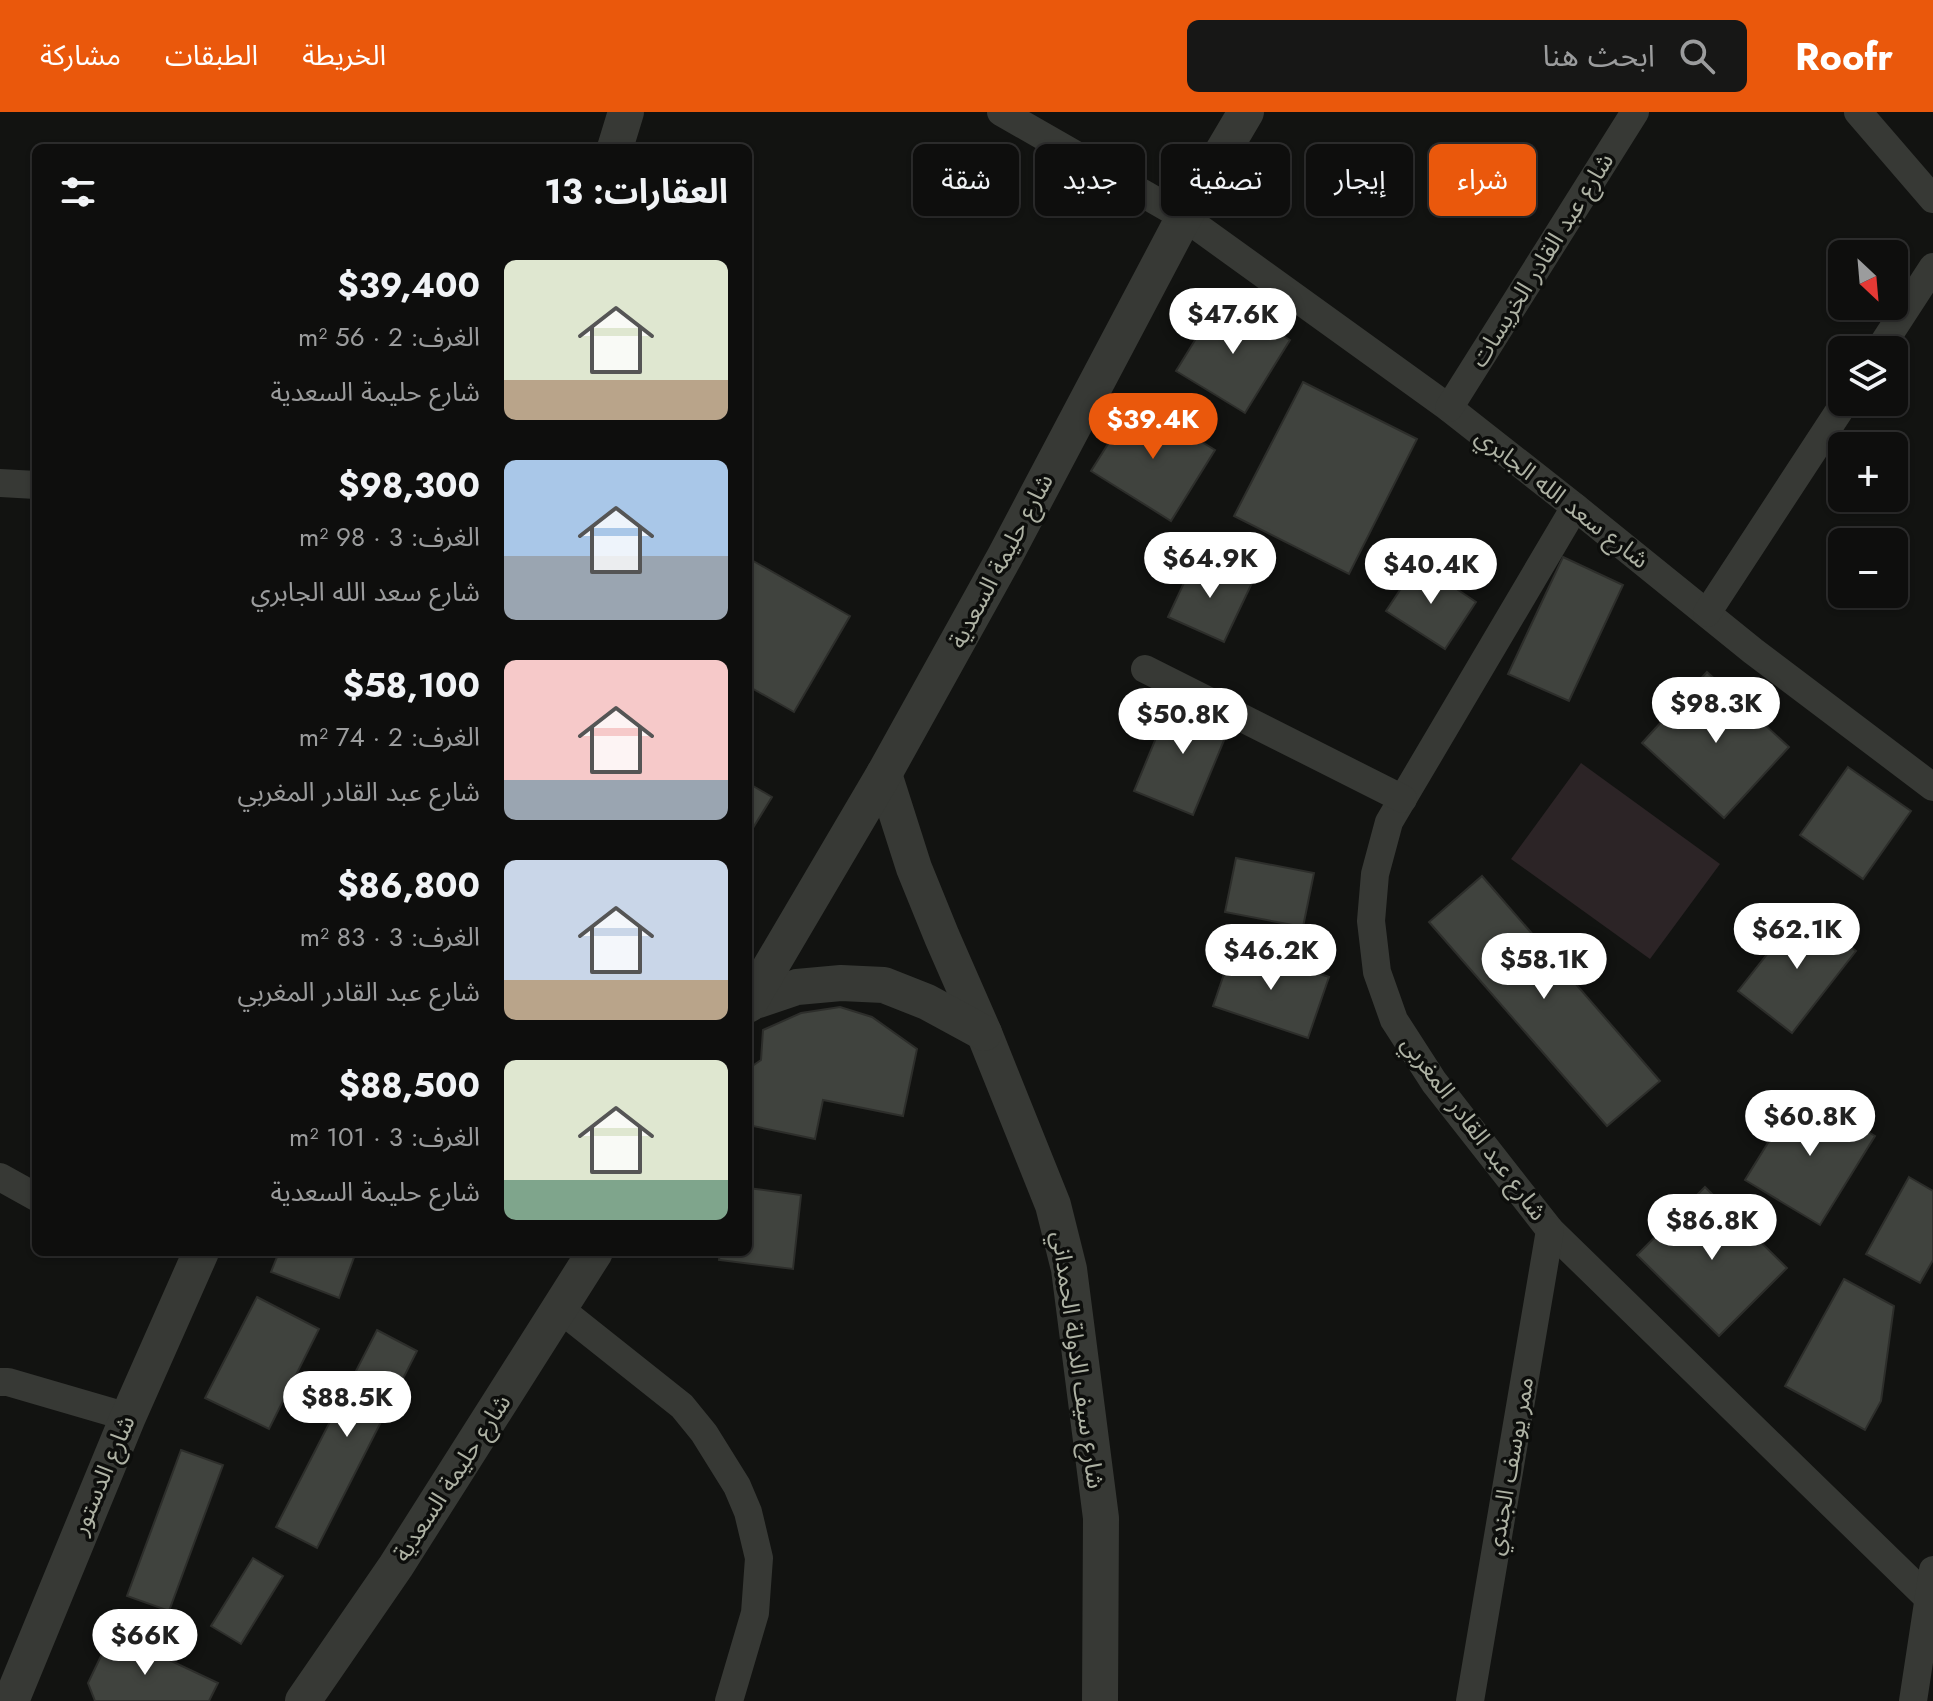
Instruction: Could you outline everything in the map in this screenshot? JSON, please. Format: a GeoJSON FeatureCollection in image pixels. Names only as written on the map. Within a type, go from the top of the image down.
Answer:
{"type":"FeatureCollection","features":[{"type":"Feature","properties":{"kind":"street"},"geometry":{"type":"LineString","coordinates":[[616,144],[626,112]]}},
{"type":"Feature","properties":{"kind":"street","name":"شارع سعد الله الجابري"},"geometry":{"type":"LineString","coordinates":[[1001,112],[1184,217],[1449,408],[1765,660],[1933,787]]}},
{"type":"Feature","properties":{"kind":"street","name":"شارع حليمة السعدية"},"geometry":{"type":"LineString","coordinates":[[752,999],[884,774],[1012,542],[1184,217],[1246,112]]}},
{"type":"Feature","properties":{"kind":"street","name":"شارع عبد القادر الخريسات"},"geometry":{"type":"LineString","coordinates":[[1449,408],[1635,112]]}},
{"type":"Feature","properties":{"kind":"street"},"geometry":{"type":"LineString","coordinates":[[1858,112],[1933,199]]}},
{"type":"Feature","properties":{"kind":"street"},"geometry":{"type":"LineString","coordinates":[[1888,336],[1933,267]]}},
{"type":"Feature","properties":{"kind":"street"},"geometry":{"type":"LineString","coordinates":[[1707,613],[1836,416]]}},
{"type":"Feature","properties":{"kind":"street"},"geometry":{"type":"LineString","coordinates":[[0,483],[32,485]]}},
{"type":"Feature","properties":{"kind":"street","name":"شارع عبد القادر المغربي"},"geometry":{"type":"LineString","coordinates":[[1575,507],[1389,822],[1375,874],[1371,921],[1377,972],[1394,1020],[1434,1082],[1550,1230],[1930,1584]]}},
{"type":"Feature","properties":{"kind":"street"},"geometry":{"type":"LineString","coordinates":[[1145,669],[1403,799]]}},
{"type":"Feature","properties":{"kind":"street","name":"شارع سيف الدولة الحمداني"},"geometry":{"type":"LineString","coordinates":[[884,774],[914,868],[1053,1205],[1069,1269],[1101,1518],[1100,1701]]}},
{"type":"Feature","properties":{"kind":"street"},"geometry":{"type":"LineString","coordinates":[[752,1003],[797,987],[841,983],[884,985],[927,1002],[984,1033]]}},
{"type":"Feature","properties":{"kind":"street"},"geometry":{"type":"LineString","coordinates":[[0,1177],[32,1195]]}},
{"type":"Feature","properties":{"kind":"street","name":"ممر يوسف الجندي"},"geometry":{"type":"LineString","coordinates":[[1470,1701],[1550,1230]]}},
{"type":"Feature","properties":{"kind":"street","name":"شارع الدستور"},"geometry":{"type":"LineString","coordinates":[[11,1701],[191,1256]]}},
{"type":"Feature","properties":{"kind":"street","name":"شارع حليمة السعدية"},"geometry":{"type":"LineString","coordinates":[[303,1701],[396,1566],[593,1256]]}},
{"type":"Feature","properties":{"kind":"street"},"geometry":{"type":"LineString","coordinates":[[560,1309],[682,1406],[704,1433],[737,1486],[748,1512],[759,1558],[755,1613],[729,1701]]}},
{"type":"Feature","properties":{"kind":"street"},"geometry":{"type":"LineString","coordinates":[[0,1382],[128,1417]]}},
{"type":"Feature","properties":{"kind":"street"},"geometry":{"type":"LineString","coordinates":[[1913,1701],[1930,1584]]}},
{"type":"Feature","properties":{"kind":"shaded area"},"geometry":{"type":"Polygon","coordinates":[[[1581,763],[1720,864],[1650,959],[1511,859],[1581,763]]]}},
{"type":"Feature","properties":{"kind":"building"},"geometry":{"type":"Polygon","coordinates":[[[1221,298],[1290,340],[1245,413],[1176,371],[1221,298]]]}},
{"type":"Feature","properties":{"kind":"building"},"geometry":{"type":"Polygon","coordinates":[[[1303,382],[1417,439],[1349,574],[1234,516],[1303,382]]]}},
{"type":"Feature","properties":{"kind":"building"},"geometry":{"type":"Polygon","coordinates":[[[1135,401],[1215,450],[1171,521],[1091,471],[1135,401]]]}},
{"type":"Feature","properties":{"kind":"building"},"geometry":{"type":"Polygon","coordinates":[[[1196,557],[1252,583],[1224,642],[1168,617],[1196,557]]]}},
{"type":"Feature","properties":{"kind":"building"},"geometry":{"type":"Polygon","coordinates":[[[1563,557],[1623,585],[1569,701],[1508,674],[1563,557]]]}},
{"type":"Feature","properties":{"kind":"building"},"geometry":{"type":"Polygon","coordinates":[[[752,560],[850,616],[794,712],[752,688],[752,560]]]}},
{"type":"Feature","properties":{"kind":"building"},"geometry":{"type":"Polygon","coordinates":[[[1418,563],[1476,602],[1445,649],[1386,611],[1418,563]]]}},
{"type":"Feature","properties":{"kind":"building"},"geometry":{"type":"Polygon","coordinates":[[[1707,672],[1789,747],[1724,818],[1642,743],[1707,672]]]}},
{"type":"Feature","properties":{"kind":"building"},"geometry":{"type":"Polygon","coordinates":[[[1173,697],[1232,721],[1193,815],[1134,791],[1173,697]]]}},
{"type":"Feature","properties":{"kind":"building"},"geometry":{"type":"Polygon","coordinates":[[[1848,767],[1911,811],[1863,879],[1800,835],[1848,767]]]}},
{"type":"Feature","properties":{"kind":"building"},"geometry":{"type":"Polygon","coordinates":[[[752,785],[772,797],[752,830],[752,785]]]}},
{"type":"Feature","properties":{"kind":"building"},"geometry":{"type":"Polygon","coordinates":[[[1236,858],[1314,873],[1303,927],[1225,912],[1236,858]]]}},
{"type":"Feature","properties":{"kind":"building"},"geometry":{"type":"Polygon","coordinates":[[[1482,876],[1660,1081],[1607,1126],[1429,922],[1482,876]]]}},
{"type":"Feature","properties":{"kind":"building"},"geometry":{"type":"Polygon","coordinates":[[[1802,910],[1856,951],[1792,1033],[1738,991],[1802,910]]]}},
{"type":"Feature","properties":{"kind":"building"},"geometry":{"type":"Polygon","coordinates":[[[1234,945],[1329,977],[1308,1038],[1213,1006],[1234,945]]]}},
{"type":"Feature","properties":{"kind":"building"},"geometry":{"type":"Polygon","coordinates":[[[840,1007],[872,1017],[917,1049],[903,1116],[823,1100],[815,1139],[752,1126],[752,1066],[761,1060],[763,1030],[801,1013],[840,1007]]]}},
{"type":"Feature","properties":{"kind":"building"},"geometry":{"type":"Polygon","coordinates":[[[1800,1091],[1875,1136],[1820,1225],[1745,1180],[1800,1091]]]}},
{"type":"Feature","properties":{"kind":"building"},"geometry":{"type":"Polygon","coordinates":[[[1909,1177],[1933,1191],[1933,1260],[1920,1283],[1866,1254],[1909,1177]]]}},
{"type":"Feature","properties":{"kind":"building"},"geometry":{"type":"Polygon","coordinates":[[[1705,1187],[1787,1268],[1719,1336],[1637,1255],[1705,1187]]]}},
{"type":"Feature","properties":{"kind":"building"},"geometry":{"type":"Polygon","coordinates":[[[752,1189],[801,1195],[793,1269],[719,1260],[720,1256],[752,1256],[752,1189]]]}},
{"type":"Feature","properties":{"kind":"building"},"geometry":{"type":"Polygon","coordinates":[[[277,1256],[355,1256],[339,1298],[271,1272],[277,1256]]]}},
{"type":"Feature","properties":{"kind":"building"},"geometry":{"type":"Polygon","coordinates":[[[1844,1279],[1894,1306],[1881,1401],[1865,1430],[1785,1386],[1844,1279]]]}},
{"type":"Feature","properties":{"kind":"building"},"geometry":{"type":"Polygon","coordinates":[[[257,1297],[319,1329],[269,1429],[205,1398],[257,1297]]]}},
{"type":"Feature","properties":{"kind":"building"},"geometry":{"type":"Polygon","coordinates":[[[377,1330],[417,1351],[317,1548],[276,1527],[377,1330]]]}},
{"type":"Feature","properties":{"kind":"building"},"geometry":{"type":"Polygon","coordinates":[[[181,1450],[223,1465],[169,1611],[127,1596],[181,1450]]]}},
{"type":"Feature","properties":{"kind":"building"},"geometry":{"type":"Polygon","coordinates":[[[253,1558],[283,1576],[241,1644],[211,1626],[253,1558]]]}},
{"type":"Feature","properties":{"kind":"building"},"geometry":{"type":"Polygon","coordinates":[[[112,1633],[218,1683],[209,1701],[95,1701],[88,1683],[112,1633]]]}}]}
